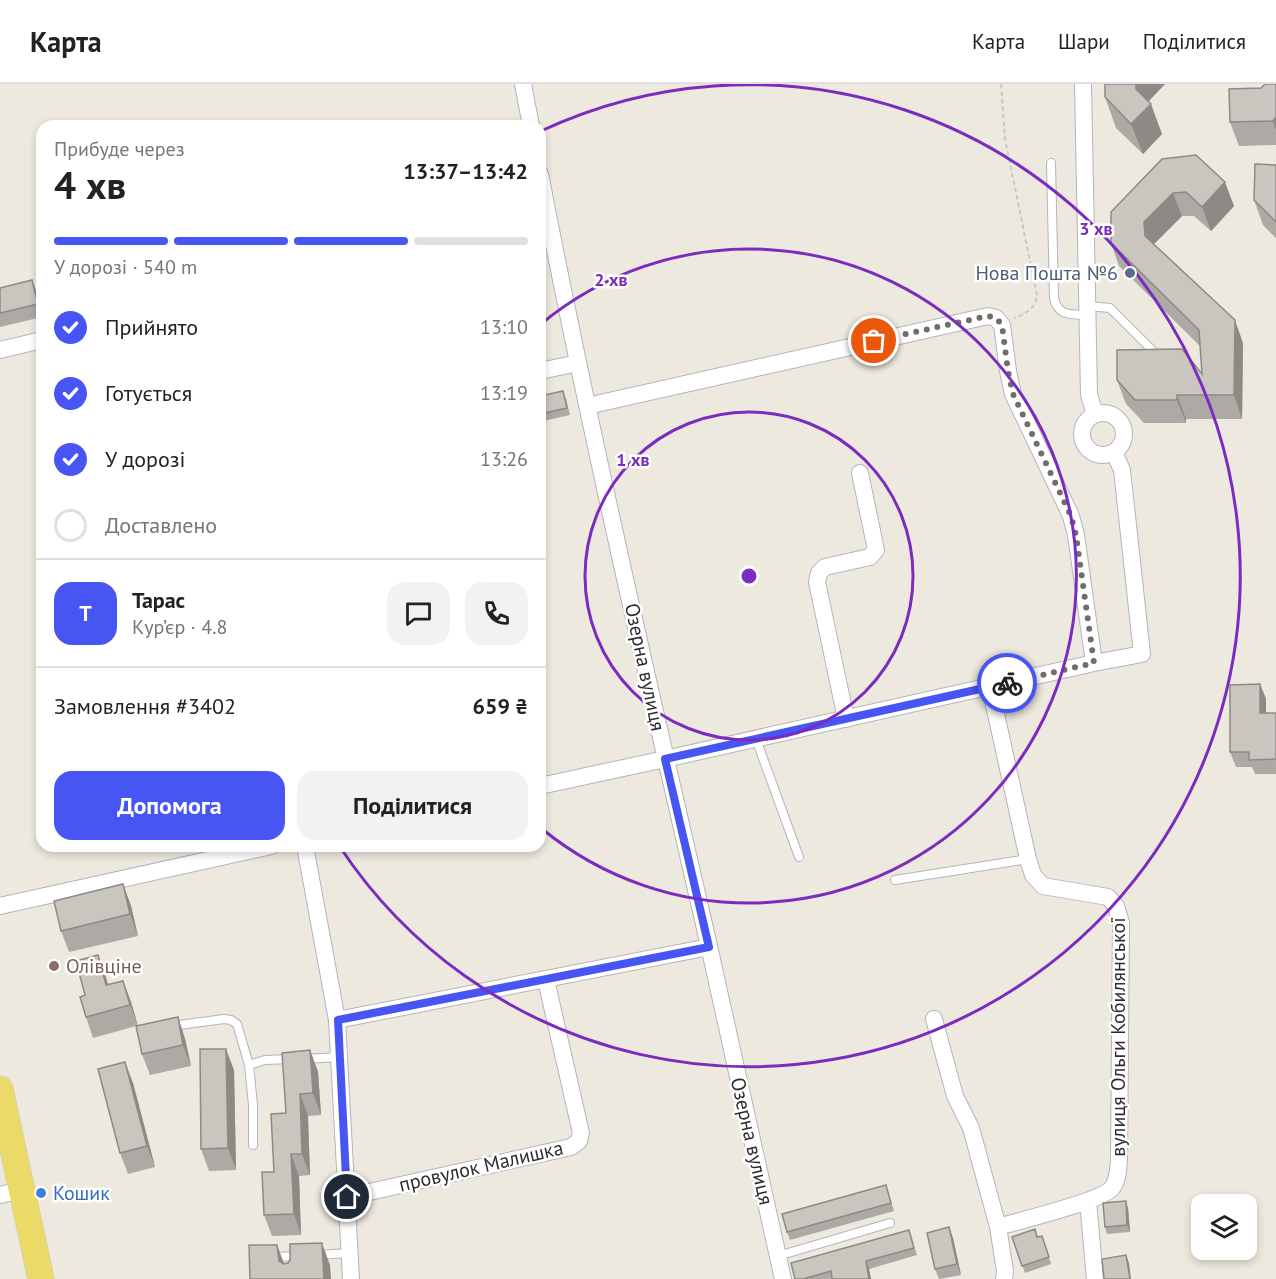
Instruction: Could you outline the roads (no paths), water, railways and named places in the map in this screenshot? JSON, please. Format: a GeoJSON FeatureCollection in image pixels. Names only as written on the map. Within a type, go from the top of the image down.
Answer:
{"type":"FeatureCollection","features":[{"type":"Feature","properties":{"kind":"main road"},"geometry":{"type":"LineString","coordinates":[[0,1089],[11,1192],[41,1279]]}},
{"type":"Feature","properties":{"kind":"street"},"geometry":{"type":"LineString","coordinates":[[523,84],[530,120]]}},
{"type":"Feature","properties":{"kind":"street"},"geometry":{"type":"LineString","coordinates":[[1083,84],[1089,395],[1095,414]]}},
{"type":"Feature","properties":{"kind":"street","name":"Озерна вулиця"},"geometry":{"type":"LineString","coordinates":[[546,232],[578,363],[783,1279]]}},
{"type":"Feature","properties":{"kind":"street"},"geometry":{"type":"LineString","coordinates":[[587,406],[988,316],[996,318],[1002,325],[1013,394],[1071,516],[1076,535],[1094,663]]}},
{"type":"Feature","properties":{"kind":"street"},"geometry":{"type":"LineString","coordinates":[[0,350],[36,341]]}},
{"type":"Feature","properties":{"kind":"street"},"geometry":{"type":"LineString","coordinates":[[546,370],[578,363]]}},
{"type":"Feature","properties":{"kind":"street"},"geometry":{"type":"LineString","coordinates":[[1095,414],[1108,414],[1120,421],[1124,434],[1119,447],[1114,452],[1094,453],[1084,444],[1082,430],[1084,424],[1095,414]]}},
{"type":"Feature","properties":{"kind":"street"},"geometry":{"type":"LineString","coordinates":[[546,785],[1142,654],[1122,470],[1114,452]]}},
{"type":"Feature","properties":{"kind":"street"},"geometry":{"type":"LineString","coordinates":[[846,719],[818,582],[819,573],[825,567],[870,557],[876,550],[860,473]]}},
{"type":"Feature","properties":{"kind":"street","name":"вулиця Ольги Кобилянської"},"geometry":{"type":"LineString","coordinates":[[990,687],[1033,875],[1043,886],[1108,897],[1116,906],[1121,923],[1117,1177],[1112,1188],[1103,1195],[998,1227]]}},
{"type":"Feature","properties":{"kind":"street"},"geometry":{"type":"LineString","coordinates":[[0,906],[227,852]]}},
{"type":"Feature","properties":{"kind":"street"},"geometry":{"type":"LineString","coordinates":[[306,852],[338,1020],[351,1279]]}},
{"type":"Feature","properties":{"kind":"street"},"geometry":{"type":"LineString","coordinates":[[338,1020],[709,947]]}},
{"type":"Feature","properties":{"kind":"street","name":"провулок Малишка"},"geometry":{"type":"LineString","coordinates":[[347,1197],[571,1147],[579,1141],[581,1133],[546,980]]}},
{"type":"Feature","properties":{"kind":"street"},"geometry":{"type":"LineString","coordinates":[[934,1019],[955,1096],[971,1128],[998,1227],[1005,1271],[1004,1279]]}},
{"type":"Feature","properties":{"kind":"street"},"geometry":{"type":"LineString","coordinates":[[1088,1201],[1095,1279]]}},
{"type":"Feature","properties":{"kind":"lane"},"geometry":{"type":"LineString","coordinates":[[1052,163],[1055,304],[1064,313],[1110,308],[1158,356]]}},
{"type":"Feature","properties":{"kind":"lane"},"geometry":{"type":"LineString","coordinates":[[756,739],[799,857]]}},
{"type":"Feature","properties":{"kind":"lane"},"geometry":{"type":"LineString","coordinates":[[895,880],[1028,859]]}},
{"type":"Feature","properties":{"kind":"lane"},"geometry":{"type":"LineString","coordinates":[[159,1028],[224,1019],[237,1024],[249,1065],[253,1105],[253,1145]]}},
{"type":"Feature","properties":{"kind":"lane"},"geometry":{"type":"LineString","coordinates":[[249,1065],[265,1060],[339,1057]]}},
{"type":"Feature","properties":{"kind":"lane"},"geometry":{"type":"LineString","coordinates":[[778,1256],[890,1223]]}},
{"type":"Feature","properties":{"kind":"lane"},"geometry":{"type":"LineString","coordinates":[[265,1257],[350,1253]]}},
{"type":"Feature","properties":{"kind":"lane"},"geometry":{"type":"LineString","coordinates":[[291,1256],[291,1268]]}},
{"type":"Feature","properties":{"kind":"place","name":"Нова Пошта №6"},"geometry":{"type":"Point","coordinates":[1130,273]}},
{"type":"Feature","properties":{"kind":"place","name":"Олівціне"},"geometry":{"type":"Point","coordinates":[54,966]}},
{"type":"Feature","properties":{"kind":"place","name":"Кошик"},"geometry":{"type":"Point","coordinates":[41,1193]}}]}
